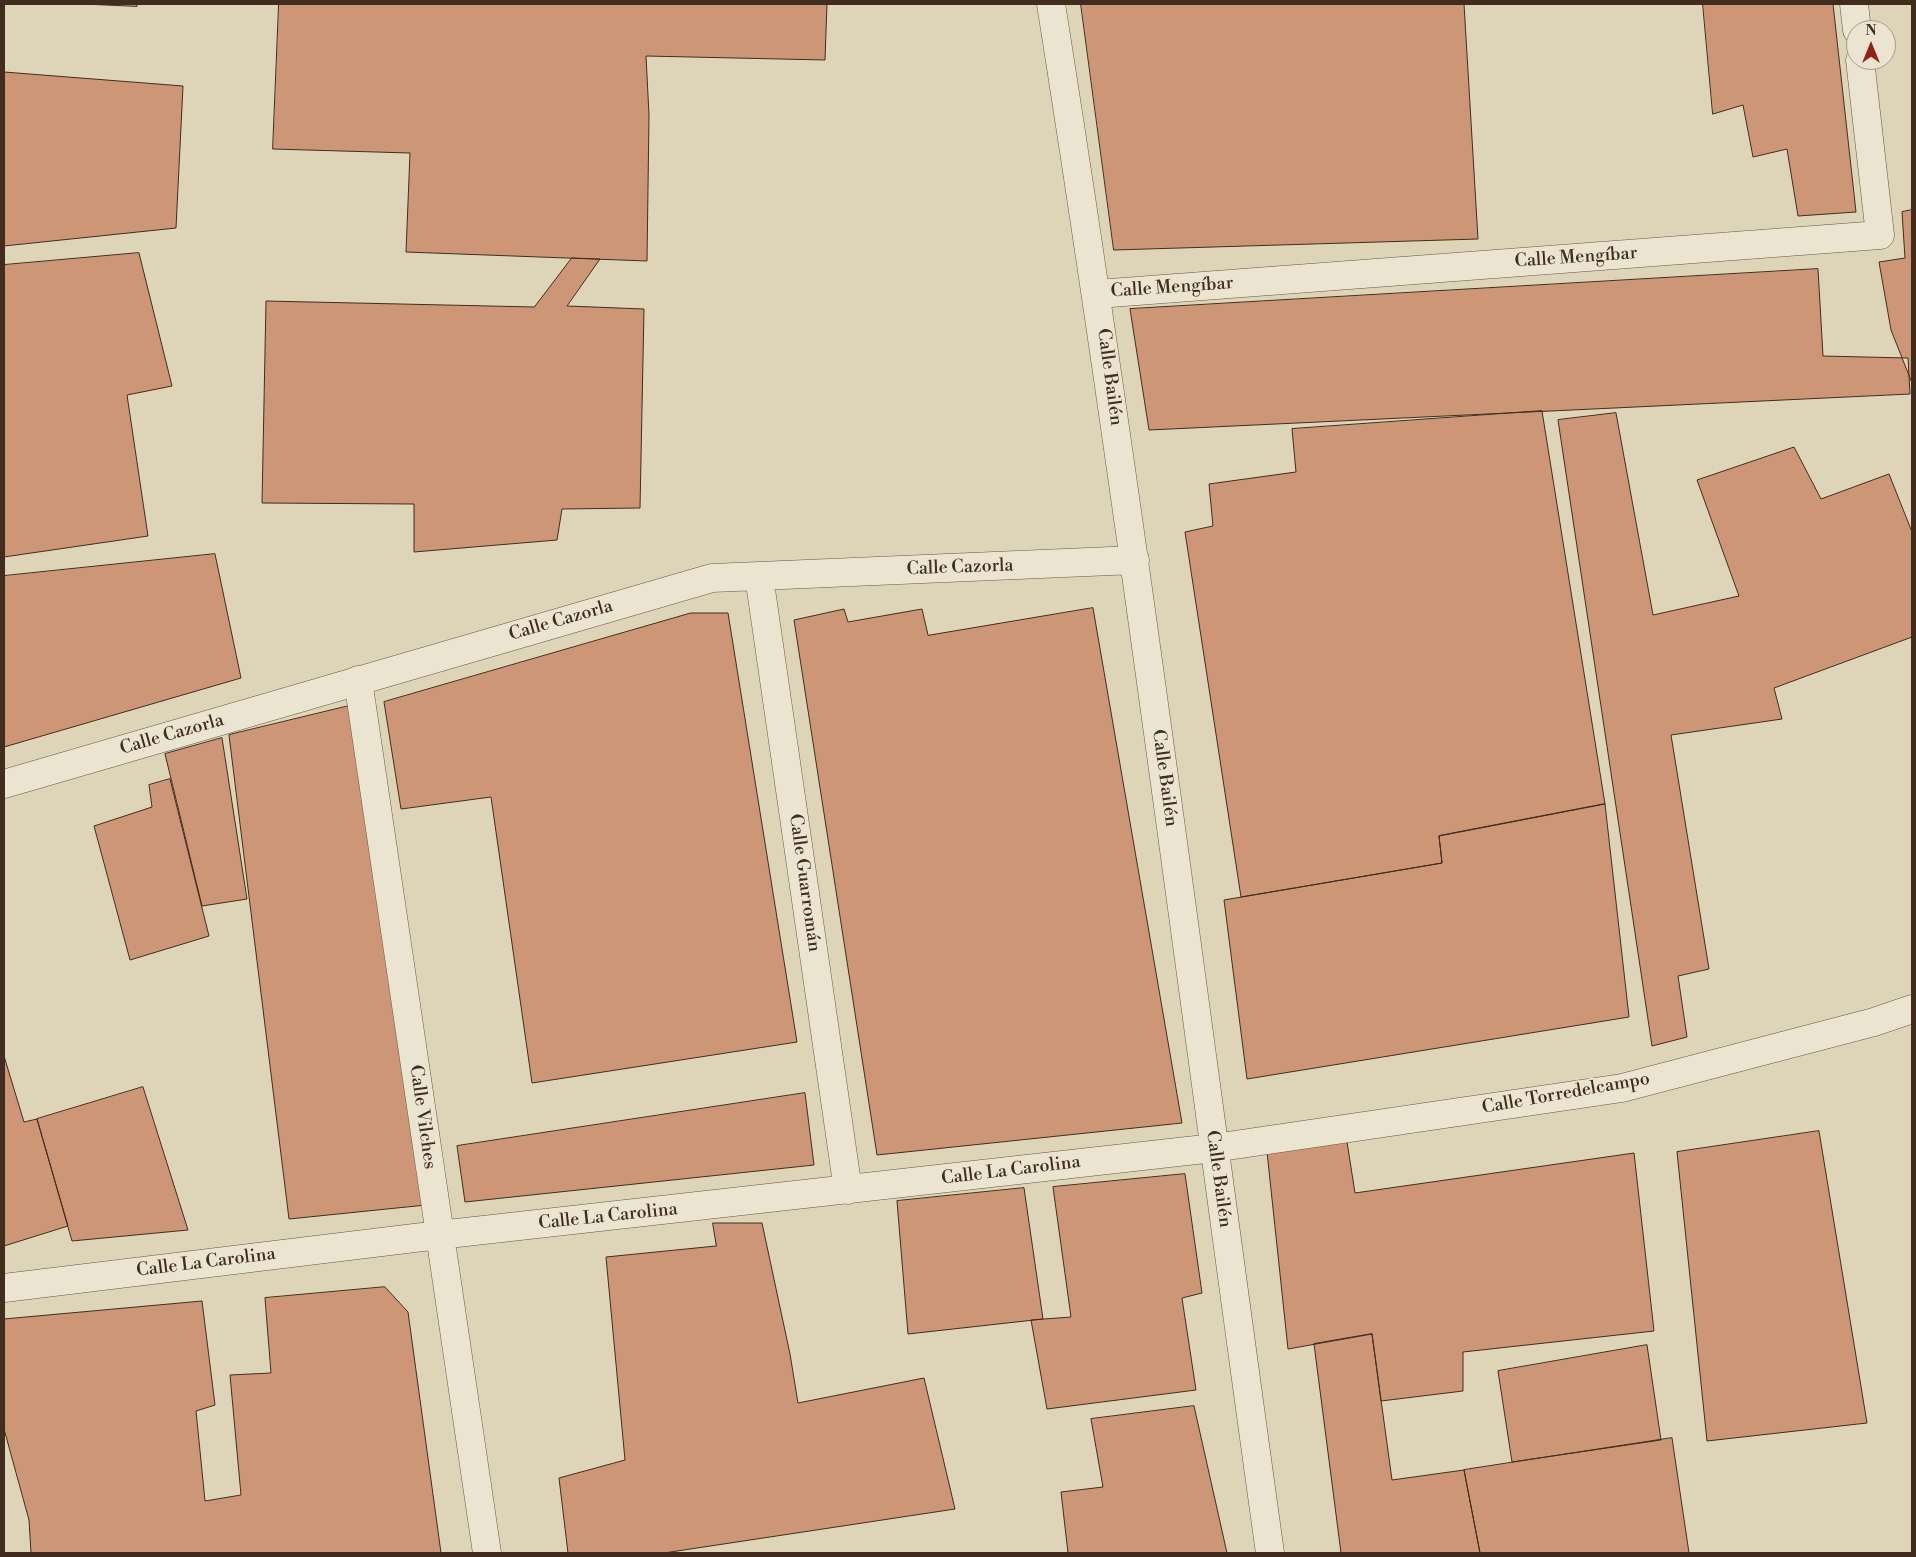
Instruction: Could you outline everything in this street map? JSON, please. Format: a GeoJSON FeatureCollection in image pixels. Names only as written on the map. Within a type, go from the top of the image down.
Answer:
{"type":"FeatureCollection","features":[{"type":"Feature","properties":{"kind":"street","name":"Calle Bailén"},"geometry":{"type":"LineString","coordinates":[[1051,4],[1097,294],[1135,560],[1270,1553]]}},
{"type":"Feature","properties":{"kind":"street"},"geometry":{"type":"LineString","coordinates":[[1854,4],[1856,20]]}},
{"type":"Feature","properties":{"kind":"street","name":"Calle Mengíbar"},"geometry":{"type":"LineString","coordinates":[[1097,294],[1880,235],[1861,70]]}},
{"type":"Feature","properties":{"kind":"street","name":"Calle Cazorla"},"geometry":{"type":"LineString","coordinates":[[4,784],[712,578],[1135,560]]}},
{"type":"Feature","properties":{"kind":"street","name":"Calle Guarromán"},"geometry":{"type":"LineString","coordinates":[[759,576],[848,1190]]}},
{"type":"Feature","properties":{"kind":"street","name":"Calle Vilches"},"geometry":{"type":"LineString","coordinates":[[358,680],[487,1553]]}},
{"type":"Feature","properties":{"kind":"street","name":"Calle Torredelcampo"},"geometry":{"type":"LineString","coordinates":[[1214,1148],[1622,1088],[1874,1022],[1912,1009]]}},
{"type":"Feature","properties":{"kind":"street","name":"Calle La Carolina"},"geometry":{"type":"LineString","coordinates":[[4,1288],[439,1235],[1214,1148]]}},
{"type":"Feature","properties":{"kind":"building"},"geometry":{"type":"Polygon","coordinates":[[[83,4],[137,4],[137,6],[83,4]]]}},
{"type":"Feature","properties":{"kind":"building"},"geometry":{"type":"Polygon","coordinates":[[[279,4],[827,4],[825,60],[646,56],[649,115],[647,261],[406,252],[410,153],[273,149],[279,4]]]}},
{"type":"Feature","properties":{"kind":"building"},"geometry":{"type":"Polygon","coordinates":[[[1081,4],[1464,4],[1478,239],[1114,250],[1081,4]]]}},
{"type":"Feature","properties":{"kind":"building"},"geometry":{"type":"Polygon","coordinates":[[[1703,4],[1833,4],[1856,212],[1798,216],[1787,149],[1753,157],[1743,105],[1713,114],[1703,4]]]}},
{"type":"Feature","properties":{"kind":"building"},"geometry":{"type":"Polygon","coordinates":[[[4,72],[183,86],[176,228],[4,246],[4,72]]]}},
{"type":"Feature","properties":{"kind":"building"},"geometry":{"type":"Polygon","coordinates":[[[1912,210],[1912,383],[1891,330],[1879,262],[1905,258],[1902,212],[1912,210]]]}},
{"type":"Feature","properties":{"kind":"building"},"geometry":{"type":"Polygon","coordinates":[[[139,253],[172,386],[127,395],[148,536],[4,557],[4,265],[139,253]]]}},
{"type":"Feature","properties":{"kind":"building"},"geometry":{"type":"Polygon","coordinates":[[[572,258],[600,259],[567,306],[644,309],[640,508],[562,509],[557,540],[414,552],[414,504],[262,503],[266,301],[534,307],[572,258]]]}},
{"type":"Feature","properties":{"kind":"building"},"geometry":{"type":"Polygon","coordinates":[[[1818,269],[1823,356],[1908,358],[1910,394],[1149,430],[1130,309],[1818,269]]]}},
{"type":"Feature","properties":{"kind":"building"},"geometry":{"type":"Polygon","coordinates":[[[1542,411],[1605,804],[1439,836],[1442,863],[1241,897],[1185,532],[1213,526],[1209,484],[1296,472],[1292,429],[1542,411]]]}},
{"type":"Feature","properties":{"kind":"building"},"geometry":{"type":"Polygon","coordinates":[[[1616,413],[1653,615],[1739,596],[1697,480],[1794,447],[1821,499],[1889,474],[1912,532],[1912,637],[1774,688],[1782,719],[1671,735],[1709,969],[1678,976],[1687,1037],[1652,1046],[1558,420],[1616,413]]]}},
{"type":"Feature","properties":{"kind":"building"},"geometry":{"type":"Polygon","coordinates":[[[215,554],[241,678],[4,747],[4,576],[215,554]]]}},
{"type":"Feature","properties":{"kind":"building"},"geometry":{"type":"Polygon","coordinates":[[[1093,608],[1182,1123],[877,1155],[794,620],[844,609],[848,622],[922,609],[928,635],[1093,608]]]}},
{"type":"Feature","properties":{"kind":"building"},"geometry":{"type":"Polygon","coordinates":[[[691,613],[728,613],[797,1042],[532,1083],[491,797],[401,809],[384,702],[691,613]]]}},
{"type":"Feature","properties":{"kind":"building"},"geometry":{"type":"Polygon","coordinates":[[[353,705],[426,1205],[289,1219],[229,735],[353,705]]]}},
{"type":"Feature","properties":{"kind":"building"},"geometry":{"type":"Polygon","coordinates":[[[222,738],[247,899],[202,906],[165,754],[222,738]]]}},
{"type":"Feature","properties":{"kind":"building"},"geometry":{"type":"Polygon","coordinates":[[[170,779],[209,936],[130,960],[94,826],[152,807],[149,785],[170,779]]]}},
{"type":"Feature","properties":{"kind":"building"},"geometry":{"type":"Polygon","coordinates":[[[1605,804],[1629,1017],[1247,1079],[1224,900],[1442,863],[1439,836],[1605,804]]]}},
{"type":"Feature","properties":{"kind":"building"},"geometry":{"type":"Polygon","coordinates":[[[4,1056],[24,1122],[37,1119],[68,1226],[4,1246],[4,1056]]]}},
{"type":"Feature","properties":{"kind":"building"},"geometry":{"type":"Polygon","coordinates":[[[143,1087],[188,1230],[72,1241],[37,1119],[143,1087]]]}},
{"type":"Feature","properties":{"kind":"building"},"geometry":{"type":"Polygon","coordinates":[[[805,1093],[814,1165],[465,1202],[457,1146],[805,1093]]]}},
{"type":"Feature","properties":{"kind":"building"},"geometry":{"type":"Polygon","coordinates":[[[1819,1131],[1867,1423],[1707,1441],[1677,1152],[1819,1131]]]}},
{"type":"Feature","properties":{"kind":"building"},"geometry":{"type":"Polygon","coordinates":[[[1347,1142],[1355,1193],[1634,1153],[1654,1331],[1463,1352],[1463,1391],[1381,1401],[1372,1334],[1288,1349],[1267,1152],[1347,1142]]]}},
{"type":"Feature","properties":{"kind":"building"},"geometry":{"type":"Polygon","coordinates":[[[1185,1174],[1202,1293],[1182,1298],[1196,1390],[1047,1409],[1031,1320],[1071,1317],[1053,1187],[1185,1174]]]}},
{"type":"Feature","properties":{"kind":"building"},"geometry":{"type":"Polygon","coordinates":[[[1024,1188],[1043,1319],[908,1334],[897,1201],[1024,1188]]]}},
{"type":"Feature","properties":{"kind":"building"},"geometry":{"type":"Polygon","coordinates":[[[713,1223],[762,1223],[790,1354],[798,1403],[924,1378],[955,1509],[664,1553],[568,1553],[559,1478],[625,1460],[606,1257],[716,1246],[713,1223]]]}},
{"type":"Feature","properties":{"kind":"building"},"geometry":{"type":"Polygon","coordinates":[[[385,1287],[408,1312],[441,1553],[31,1553],[29,1520],[4,1429],[4,1319],[202,1301],[215,1405],[196,1411],[205,1501],[241,1495],[230,1375],[271,1373],[265,1298],[385,1287]]]}},
{"type":"Feature","properties":{"kind":"building"},"geometry":{"type":"Polygon","coordinates":[[[1372,1334],[1392,1480],[1464,1470],[1480,1553],[1341,1553],[1314,1344],[1372,1334]]]}},
{"type":"Feature","properties":{"kind":"building"},"geometry":{"type":"Polygon","coordinates":[[[1647,1345],[1661,1440],[1512,1462],[1498,1371],[1647,1345]]]}},
{"type":"Feature","properties":{"kind":"building"},"geometry":{"type":"Polygon","coordinates":[[[1194,1406],[1227,1553],[1068,1553],[1061,1492],[1103,1487],[1091,1419],[1194,1406]]]}},
{"type":"Feature","properties":{"kind":"building"},"geometry":{"type":"Polygon","coordinates":[[[1672,1438],[1689,1553],[1480,1553],[1464,1470],[1672,1438]]]}}]}
